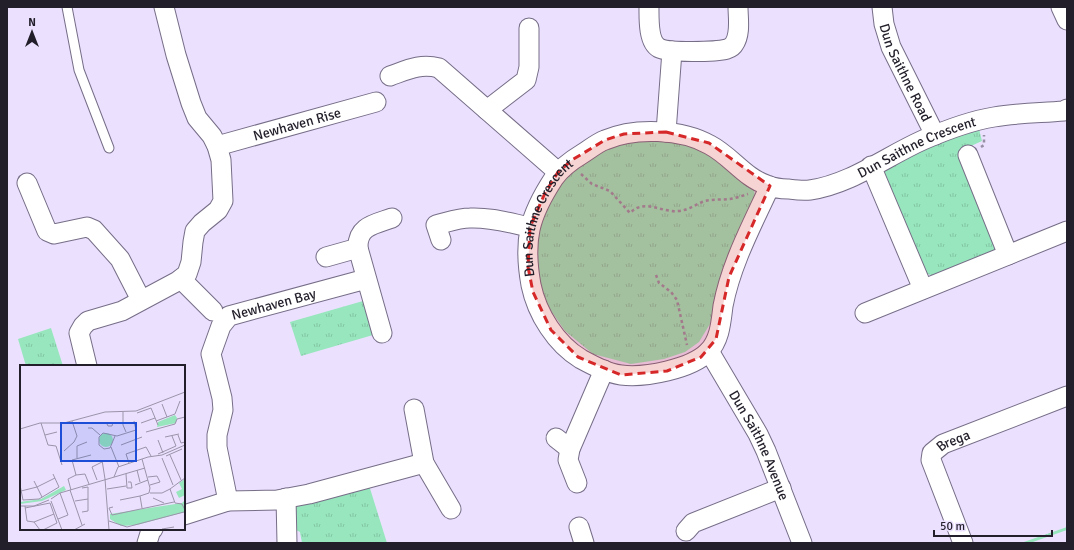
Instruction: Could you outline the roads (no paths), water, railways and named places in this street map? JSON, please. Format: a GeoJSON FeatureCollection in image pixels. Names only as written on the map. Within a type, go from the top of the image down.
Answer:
{"type":"FeatureCollection","features":[{"type":"Feature","properties":{"kind":"street"},"geometry":{"type":"LineString","coordinates":[[87,365],[79,333],[83,326],[88,321],[122,311],[181,279],[187,274],[191,262],[195,231],[218,210],[223,201],[221,160],[217,146],[212,136],[197,118],[191,103],[176,55],[164,7]]}},
{"type":"Feature","properties":{"kind":"street"},"geometry":{"type":"LineString","coordinates":[[649,7],[650,29],[654,43],[659,48],[672,51],[706,51],[727,48],[733,45],[737,38],[738,7]]}},
{"type":"Feature","properties":{"kind":"street","name":"Dun Saithne Road"},"geometry":{"type":"LineString","coordinates":[[882,7],[884,24],[891,48],[935,135]]}},
{"type":"Feature","properties":{"kind":"street"},"geometry":{"type":"LineString","coordinates":[[1061,7],[1067,20]]}},
{"type":"Feature","properties":{"kind":"street"},"geometry":{"type":"LineString","coordinates":[[487,110],[526,80],[529,67],[529,28]]}},
{"type":"Feature","properties":{"kind":"street"},"geometry":{"type":"LineString","coordinates":[[666,132],[672,51]]}},
{"type":"Feature","properties":{"kind":"street"},"geometry":{"type":"LineString","coordinates":[[390,76],[418,66],[429,65],[439,68],[487,110],[564,167]]}},
{"type":"Feature","properties":{"kind":"street","name":"Newhaven Rise"},"geometry":{"type":"LineString","coordinates":[[217,146],[376,102]]}},
{"type":"Feature","properties":{"kind":"street","name":"Dun Saithne Crescent"},"geometry":{"type":"LineString","coordinates":[[702,356],[685,365],[667,371],[644,375],[621,375],[604,370],[578,357],[564,346],[551,330],[541,314],[533,292],[528,267],[528,243],[530,227],[539,203],[564,167],[605,140],[624,134],[666,132],[709,143],[725,154],[747,173],[768,185],[805,191],[839,183],[935,135],[967,123],[1008,115],[1064,111],[1067,109]]}},
{"type":"Feature","properties":{"kind":"street"},"geometry":{"type":"LineString","coordinates":[[968,155],[1008,255]]}},
{"type":"Feature","properties":{"kind":"street"},"geometry":{"type":"LineString","coordinates":[[872,166],[922,290]]}},
{"type":"Feature","properties":{"kind":"street"},"geometry":{"type":"LineString","coordinates":[[27,183],[47,231],[54,234],[87,227],[94,230],[120,259],[141,300]]}},
{"type":"Feature","properties":{"kind":"street"},"geometry":{"type":"LineString","coordinates":[[702,356],[716,339],[720,330],[730,277],[768,185]]}},
{"type":"Feature","properties":{"kind":"street"},"geometry":{"type":"LineString","coordinates":[[382,333],[358,248],[358,239],[363,231],[370,226],[392,218]]}},
{"type":"Feature","properties":{"kind":"street"},"geometry":{"type":"LineString","coordinates":[[441,240],[436,225],[455,220],[470,218],[488,219],[530,227]]}},
{"type":"Feature","properties":{"kind":"street"},"geometry":{"type":"LineString","coordinates":[[865,313],[1067,231]]}},
{"type":"Feature","properties":{"kind":"street"},"geometry":{"type":"LineString","coordinates":[[326,257],[358,248]]}},
{"type":"Feature","properties":{"kind":"street"},"geometry":{"type":"LineString","coordinates":[[181,279],[213,311]]}},
{"type":"Feature","properties":{"kind":"street","name":"Newhaven Bay"},"geometry":{"type":"LineString","coordinates":[[228,501],[217,447],[217,435],[222,410],[222,398],[211,354],[221,326],[229,316],[366,279]]}},
{"type":"Feature","properties":{"kind":"street","name":"Dun Saithne Avenue"},"geometry":{"type":"LineString","coordinates":[[702,356],[758,434],[802,543]]}},
{"type":"Feature","properties":{"kind":"street"},"geometry":{"type":"LineString","coordinates":[[576,483],[563,444],[604,370]]}},
{"type":"Feature","properties":{"kind":"street","name":"Brega"},"geometry":{"type":"LineString","coordinates":[[963,543],[931,460],[932,453],[943,444],[1067,396]]}},
{"type":"Feature","properties":{"kind":"street"},"geometry":{"type":"LineString","coordinates":[[414,409],[424,463],[451,509]]}},
{"type":"Feature","properties":{"kind":"street"},"geometry":{"type":"LineString","coordinates":[[185,515],[228,501],[277,500],[309,494],[424,463]]}},
{"type":"Feature","properties":{"kind":"street"},"geometry":{"type":"LineString","coordinates":[[686,531],[693,523],[781,488]]}},
{"type":"Feature","properties":{"kind":"street"},"geometry":{"type":"LineString","coordinates":[[286,498],[288,543]]}},
{"type":"Feature","properties":{"kind":"street"},"geometry":{"type":"LineString","coordinates":[[147,543],[151,530]]}},
{"type":"Feature","properties":{"kind":"lane"},"geometry":{"type":"LineString","coordinates":[[67,7],[79,70],[109,148]]}}]}
